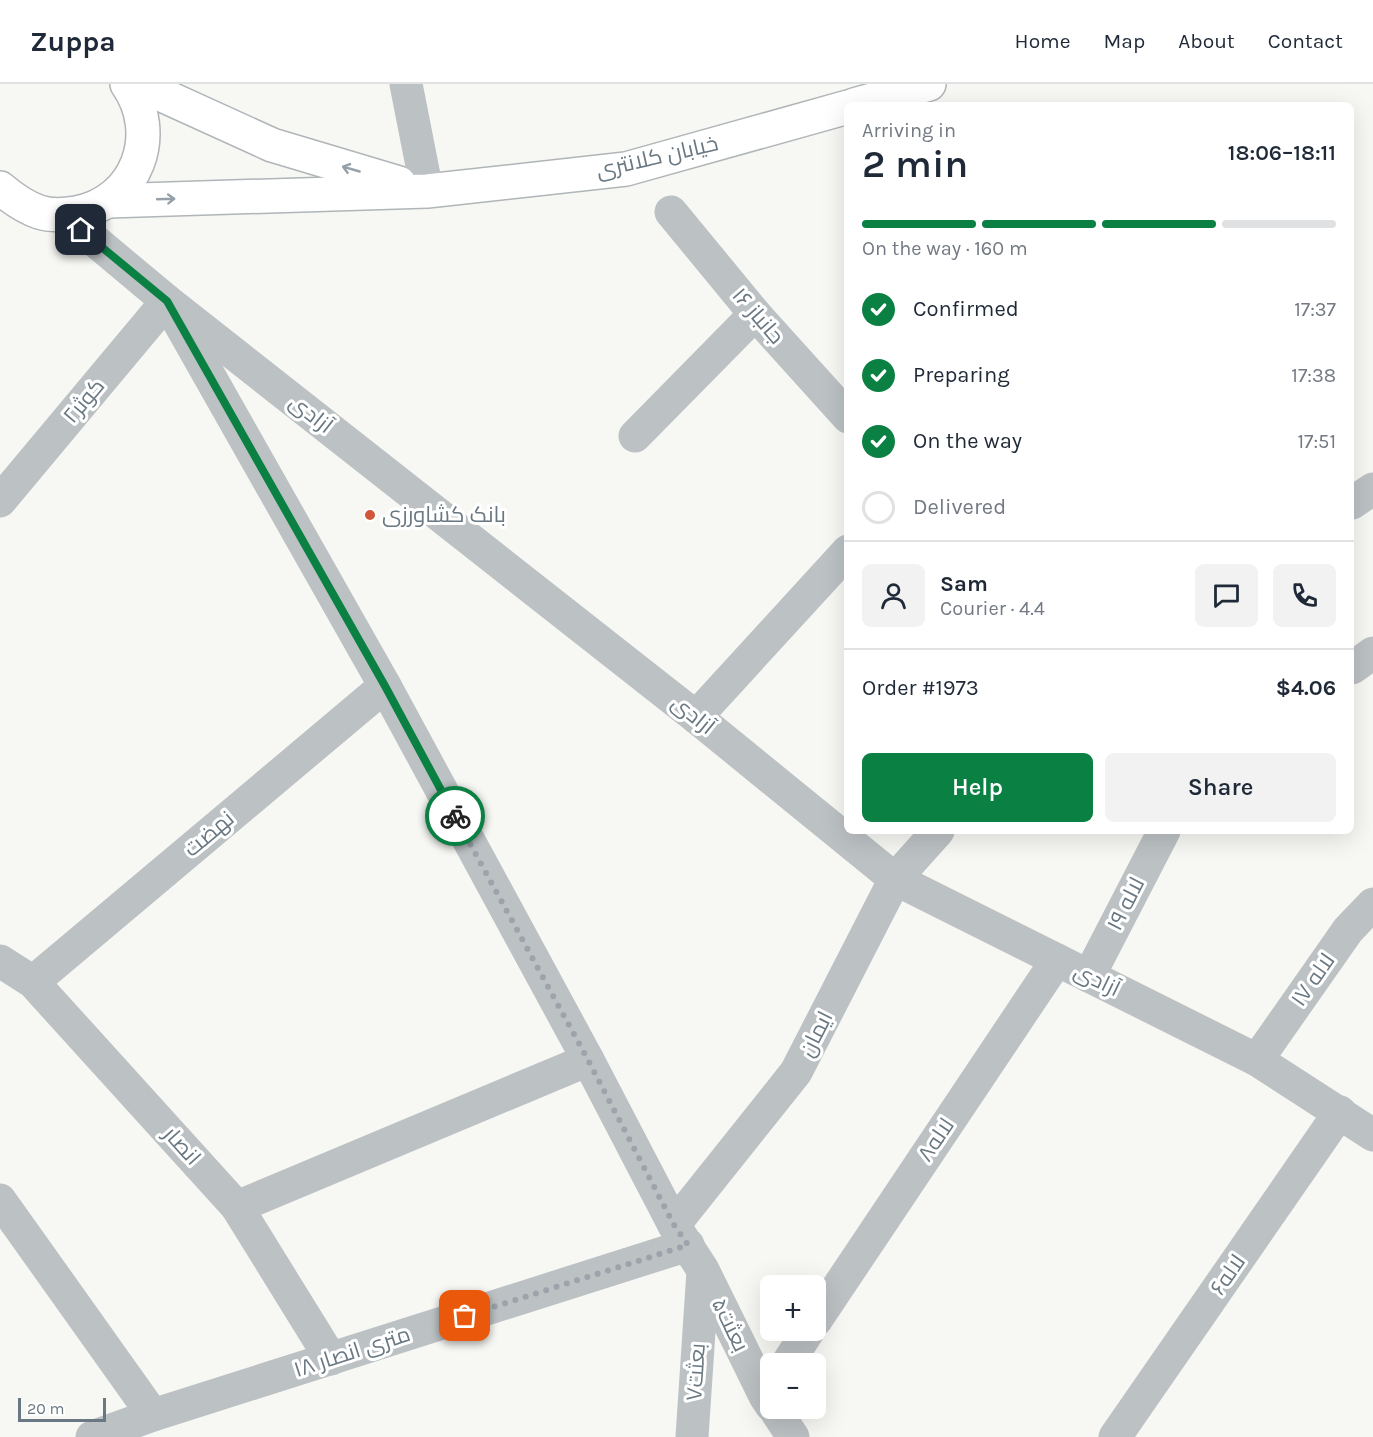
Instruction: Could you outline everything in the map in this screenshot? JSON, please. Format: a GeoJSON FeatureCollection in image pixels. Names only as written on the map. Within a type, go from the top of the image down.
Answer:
{"type":"FeatureCollection","features":[{"type":"Feature","properties":{"kind":"main road"},"geometry":{"type":"LineString","coordinates":[[0,188],[18,203],[40,213],[64,215],[86,211],[108,201],[125,185],[137,165],[143,142],[142,118],[135,96],[127,84]]}},
{"type":"Feature","properties":{"kind":"main road","name":"خیابان کلانتری"},"geometry":{"type":"LineString","coordinates":[[138,84],[272,145],[427,191]]}},
{"type":"Feature","properties":{"kind":"main road"},"geometry":{"type":"LineString","coordinates":[[865,102],[929,84]]}},
{"type":"Feature","properties":{"kind":"main road","name":"خیابان کلانتری"},"geometry":{"type":"LineString","coordinates":[[108,201],[427,191],[626,169],[844,108]]}},
{"type":"Feature","properties":{"kind":"street"},"geometry":{"type":"LineString","coordinates":[[406,84],[427,191]]}},
{"type":"Feature","properties":{"kind":"street","name":"جانباز ۱۶"},"geometry":{"type":"LineString","coordinates":[[671,212],[755,314],[844,413]]}},
{"type":"Feature","properties":{"kind":"street","name":"آزادی"},"geometry":{"type":"LineString","coordinates":[[64,215],[167,301],[696,717],[895,879],[1257,1060],[1373,1135]]}},
{"type":"Feature","properties":{"kind":"street","name":"کوثر۲"},"geometry":{"type":"LineString","coordinates":[[0,501],[167,301]]}},
{"type":"Feature","properties":{"kind":"street","name":"بعثت۵"},"geometry":{"type":"LineString","coordinates":[[167,301],[385,686],[760,1380]]}},
{"type":"Feature","properties":{"kind":"street"},"geometry":{"type":"LineString","coordinates":[[635,436],[755,314]]}},
{"type":"Feature","properties":{"kind":"street"},"geometry":{"type":"LineString","coordinates":[[1354,501],[1373,489]]}},
{"type":"Feature","properties":{"kind":"street"},"geometry":{"type":"LineString","coordinates":[[696,717],[844,555]]}},
{"type":"Feature","properties":{"kind":"street"},"geometry":{"type":"LineString","coordinates":[[1354,667],[1373,653]]}},
{"type":"Feature","properties":{"kind":"street","name":"نهضت"},"geometry":{"type":"LineString","coordinates":[[33,982],[385,686]]}},
{"type":"Feature","properties":{"kind":"street","name":"ایمان"},"geometry":{"type":"LineString","coordinates":[[688,1247],[796,1072],[895,879],[935,834]]}},
{"type":"Feature","properties":{"kind":"street","name":"لاله ۱۹"},"geometry":{"type":"LineString","coordinates":[[1089,976],[1162,834]]}},
{"type":"Feature","properties":{"kind":"street","name":"لاله ۱۷"},"geometry":{"type":"LineString","coordinates":[[1257,1060],[1348,930],[1373,904]]}},
{"type":"Feature","properties":{"kind":"street","name":"لاله۸"},"geometry":{"type":"LineString","coordinates":[[826,1305],[1057,960]]}},
{"type":"Feature","properties":{"kind":"street","name":"انصار"},"geometry":{"type":"LineString","coordinates":[[0,961],[33,982],[237,1207],[331,1359]]}},
{"type":"Feature","properties":{"kind":"street"},"geometry":{"type":"LineString","coordinates":[[237,1207],[588,1060]]}},
{"type":"Feature","properties":{"kind":"street","name":"لاله۶"},"geometry":{"type":"LineString","coordinates":[[1115,1437],[1340,1112]]}},
{"type":"Feature","properties":{"kind":"street"},"geometry":{"type":"LineString","coordinates":[[0,1200],[153,1415]]}},
{"type":"Feature","properties":{"kind":"street","name":"۱۸ متری انصار"},"geometry":{"type":"LineString","coordinates":[[92,1437],[153,1415],[688,1247]]}},
{"type":"Feature","properties":{"kind":"street","name":"بعثت۷"},"geometry":{"type":"LineString","coordinates":[[688,1247],[692,1437]]}},
{"type":"Feature","properties":{"kind":"street","name":"بعثت۵"},"geometry":{"type":"LineString","coordinates":[[782,1419],[793,1437]]}},
{"type":"Feature","properties":{"kind":"way so far"},"geometry":{"type":"LineString","coordinates":[[455,816],[588,1060],[674,1225],[688,1245],[465,1316]]}},
{"type":"Feature","properties":{"kind":"place","name":"بانک کشاورزی"},"geometry":{"type":"Point","coordinates":[370,515]}},
{"type":"Feature","properties":{"kind":"route"},"geometry":{"type":"LineString","coordinates":[[81,230],[167,301],[385,686],[455,816]]}}]}
